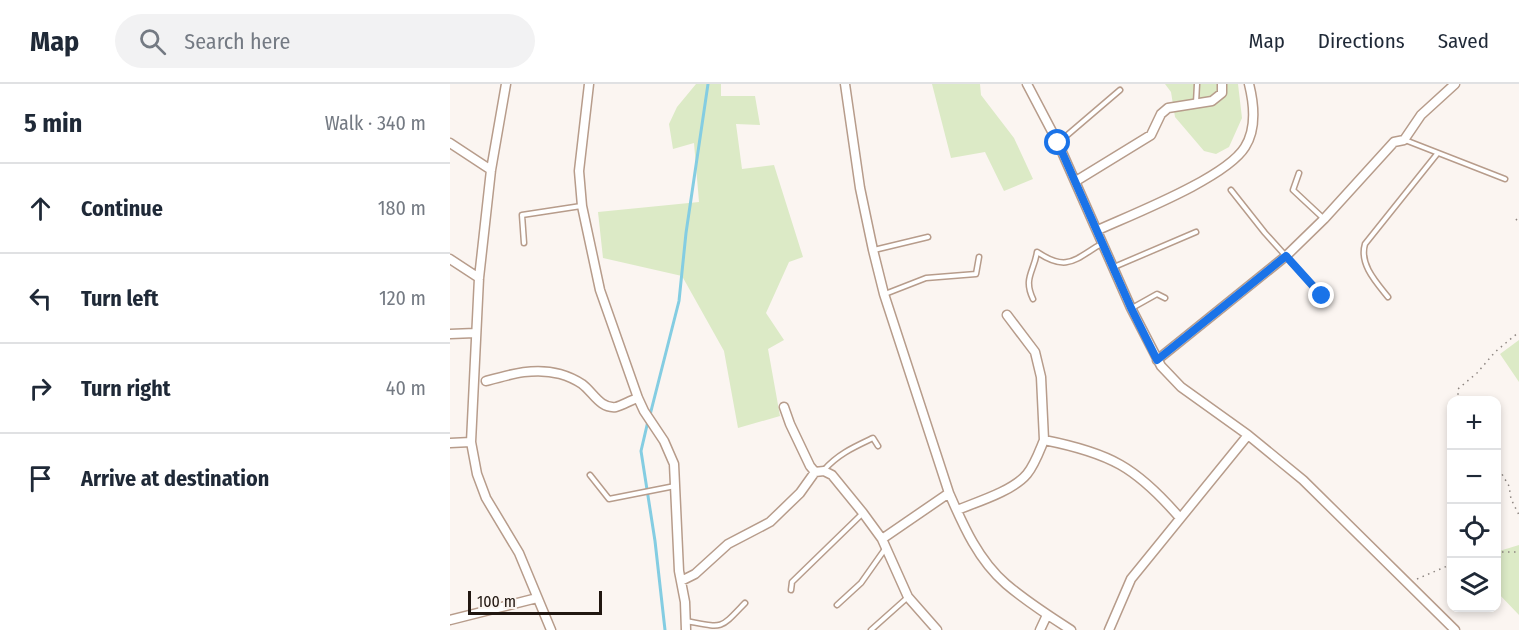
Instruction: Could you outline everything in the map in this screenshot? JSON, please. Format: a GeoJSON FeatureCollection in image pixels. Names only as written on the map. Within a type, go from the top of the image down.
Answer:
{"type":"FeatureCollection","features":[{"type":"Feature","properties":{"kind":"street"},"geometry":{"type":"LineString","coordinates":[[506,84],[491,170],[479,278],[471,442],[477,474],[486,498],[519,554],[551,630]]}},
{"type":"Feature","properties":{"kind":"street"},"geometry":{"type":"LineString","coordinates":[[589,84],[579,171],[582,206],[600,290],[638,398],[664,441],[674,464],[686,626]]}},
{"type":"Feature","properties":{"kind":"street"},"geometry":{"type":"LineString","coordinates":[[846,84],[860,188],[884,294],[949,493],[977,550],[1004,583],[1071,630]]}},
{"type":"Feature","properties":{"kind":"street"},"geometry":{"type":"LineString","coordinates":[[1076,181],[1151,135],[1161,114],[1168,108],[1212,101],[1222,93],[1222,84]]}},
{"type":"Feature","properties":{"kind":"street"},"geometry":{"type":"LineString","coordinates":[[1098,230],[1196,185],[1228,164],[1245,147],[1252,126],[1254,107],[1249,84]]}},
{"type":"Feature","properties":{"kind":"street"},"geometry":{"type":"LineString","coordinates":[[1157,360],[1286,256],[1324,219],[1394,142],[1404,140],[1421,115],[1455,84]]}},
{"type":"Feature","properties":{"kind":"street"},"geometry":{"type":"LineString","coordinates":[[1030,85],[1076,181],[1131,308],[1157,360],[1181,387],[1248,435],[1303,480],[1455,630]]}},
{"type":"Feature","properties":{"kind":"street"},"geometry":{"type":"LineString","coordinates":[[450,143],[491,170]]}},
{"type":"Feature","properties":{"kind":"street"},"geometry":{"type":"LineString","coordinates":[[450,259],[479,278]]}},
{"type":"Feature","properties":{"kind":"street"},"geometry":{"type":"LineString","coordinates":[[957,510],[1012,487],[1026,476],[1034,465],[1044,440],[1041,376],[1035,352],[1007,315]]}},
{"type":"Feature","properties":{"kind":"street"},"geometry":{"type":"LineString","coordinates":[[450,334],[475,333]]}},
{"type":"Feature","properties":{"kind":"street"},"geometry":{"type":"LineString","coordinates":[[486,381],[516,373],[542,370],[562,375],[581,384],[607,406],[617,406],[638,398]]}},
{"type":"Feature","properties":{"kind":"street"},"geometry":{"type":"LineString","coordinates":[[784,407],[804,456],[819,471],[832,475],[863,513],[884,543],[908,597],[937,630]]}},
{"type":"Feature","properties":{"kind":"street"},"geometry":{"type":"LineString","coordinates":[[1109,630],[1131,579],[1248,435]]}},
{"type":"Feature","properties":{"kind":"street"},"geometry":{"type":"LineString","coordinates":[[1044,440],[1078,447],[1112,460],[1137,474],[1157,491],[1180,518]]}},
{"type":"Feature","properties":{"kind":"street"},"geometry":{"type":"LineString","coordinates":[[450,443],[471,442]]}},
{"type":"Feature","properties":{"kind":"street"},"geometry":{"type":"LineString","coordinates":[[681,581],[695,574],[723,547],[770,522],[800,494],[819,471]]}},
{"type":"Feature","properties":{"kind":"street"},"geometry":{"type":"LineString","coordinates":[[884,543],[949,493]]}},
{"type":"Feature","properties":{"kind":"street"},"geometry":{"type":"LineString","coordinates":[[451,617],[537,598]]}},
{"type":"Feature","properties":{"kind":"street"},"geometry":{"type":"LineString","coordinates":[[1040,630],[1047,615]]}},
{"type":"Feature","properties":{"kind":"lane"},"geometry":{"type":"LineString","coordinates":[[1196,104],[1197,84]]}},
{"type":"Feature","properties":{"kind":"lane"},"geometry":{"type":"LineString","coordinates":[[1058,143],[1120,90]]}},
{"type":"Feature","properties":{"kind":"lane"},"geometry":{"type":"LineString","coordinates":[[1404,140],[1505,179]]}},
{"type":"Feature","properties":{"kind":"lane"},"geometry":{"type":"LineString","coordinates":[[1388,297],[1365,264],[1362,252],[1365,244],[1437,154]]}},
{"type":"Feature","properties":{"kind":"lane"},"geometry":{"type":"LineString","coordinates":[[1299,173],[1293,190],[1324,219]]}},
{"type":"Feature","properties":{"kind":"lane"},"geometry":{"type":"LineString","coordinates":[[1231,190],[1322,296]]}},
{"type":"Feature","properties":{"kind":"lane"},"geometry":{"type":"LineString","coordinates":[[524,243],[522,215],[582,206]]}},
{"type":"Feature","properties":{"kind":"lane"},"geometry":{"type":"LineString","coordinates":[[1114,267],[1196,232]]}},
{"type":"Feature","properties":{"kind":"lane"},"geometry":{"type":"LineString","coordinates":[[873,250],[928,237]]}},
{"type":"Feature","properties":{"kind":"lane"},"geometry":{"type":"LineString","coordinates":[[1034,299],[1028,288],[1029,273],[1037,252],[1048,260],[1060,264],[1070,262],[1103,242]]}},
{"type":"Feature","properties":{"kind":"lane"},"geometry":{"type":"LineString","coordinates":[[884,294],[926,278],[976,274],[979,256]]}},
{"type":"Feature","properties":{"kind":"lane"},"geometry":{"type":"LineString","coordinates":[[1131,308],[1157,294],[1165,298]]}},
{"type":"Feature","properties":{"kind":"lane"},"geometry":{"type":"LineString","coordinates":[[819,471],[844,452],[873,438],[878,446]]}},
{"type":"Feature","properties":{"kind":"lane"},"geometry":{"type":"LineString","coordinates":[[590,475],[609,499],[675,486]]}},
{"type":"Feature","properties":{"kind":"lane"},"geometry":{"type":"LineString","coordinates":[[791,590],[792,582],[863,513]]}},
{"type":"Feature","properties":{"kind":"lane"},"geometry":{"type":"LineString","coordinates":[[837,605],[861,583],[884,543]]}},
{"type":"Feature","properties":{"kind":"lane"},"geometry":{"type":"LineString","coordinates":[[871,630],[908,597]]}},
{"type":"Feature","properties":{"kind":"lane"},"geometry":{"type":"LineString","coordinates":[[686,626],[717,627],[726,624],[746,603]]}},
{"type":"Feature","properties":{"kind":"path"},"geometry":{"type":"LineString","coordinates":[[1516,219],[1519,223]]}},
{"type":"Feature","properties":{"kind":"path"},"geometry":{"type":"LineString","coordinates":[[1459,396],[1458,388],[1477,374],[1495,352],[1519,332]]}},
{"type":"Feature","properties":{"kind":"path"},"geometry":{"type":"LineString","coordinates":[[1501,471],[1509,486],[1510,499],[1519,515]]}},
{"type":"Feature","properties":{"kind":"path"},"geometry":{"type":"LineString","coordinates":[[1501,552],[1519,552]]}},
{"type":"Feature","properties":{"kind":"path"},"geometry":{"type":"LineString","coordinates":[[1408,583],[1447,566]]}},
{"type":"Feature","properties":{"kind":"green space"},"geometry":{"type":"Polygon","coordinates":[[[696,84],[721,84],[721,96],[755,96],[760,125],[736,124],[742,169],[774,165],[803,257],[789,262],[766,313],[784,340],[768,349],[780,416],[738,428],[724,351],[682,276],[603,258],[598,212],[699,202],[694,143],[673,149],[669,124],[677,107],[696,84]]]}},
{"type":"Feature","properties":{"kind":"green space"},"geometry":{"type":"Polygon","coordinates":[[[932,84],[980,84],[981,95],[1014,138],[1033,179],[1004,191],[985,152],[951,158],[932,84]]]}},
{"type":"Feature","properties":{"kind":"green space"},"geometry":{"type":"Polygon","coordinates":[[[1165,84],[1238,84],[1242,118],[1229,147],[1216,154],[1204,151],[1175,117],[1171,92],[1165,84]]]}},
{"type":"Feature","properties":{"kind":"green space"},"geometry":{"type":"Polygon","coordinates":[[[1519,340],[1519,382],[1500,354],[1519,340]]]}},
{"type":"Feature","properties":{"kind":"green space"},"geometry":{"type":"Polygon","coordinates":[[[1519,545],[1519,615],[1501,596],[1501,550],[1519,545]]]}},
{"type":"Feature","properties":{"kind":"waterway"},"geometry":{"type":"LineString","coordinates":[[650,415],[679,301],[686,233],[708,84]]}},
{"type":"Feature","properties":{"kind":"waterway"},"geometry":{"type":"LineString","coordinates":[[648,421],[641,451],[655,541],[665,630]]}},
{"type":"Feature","properties":{"kind":"route"},"geometry":{"type":"LineString","coordinates":[[1058,143],[1131,308],[1157,360],[1286,256],[1322,296]]}}]}
